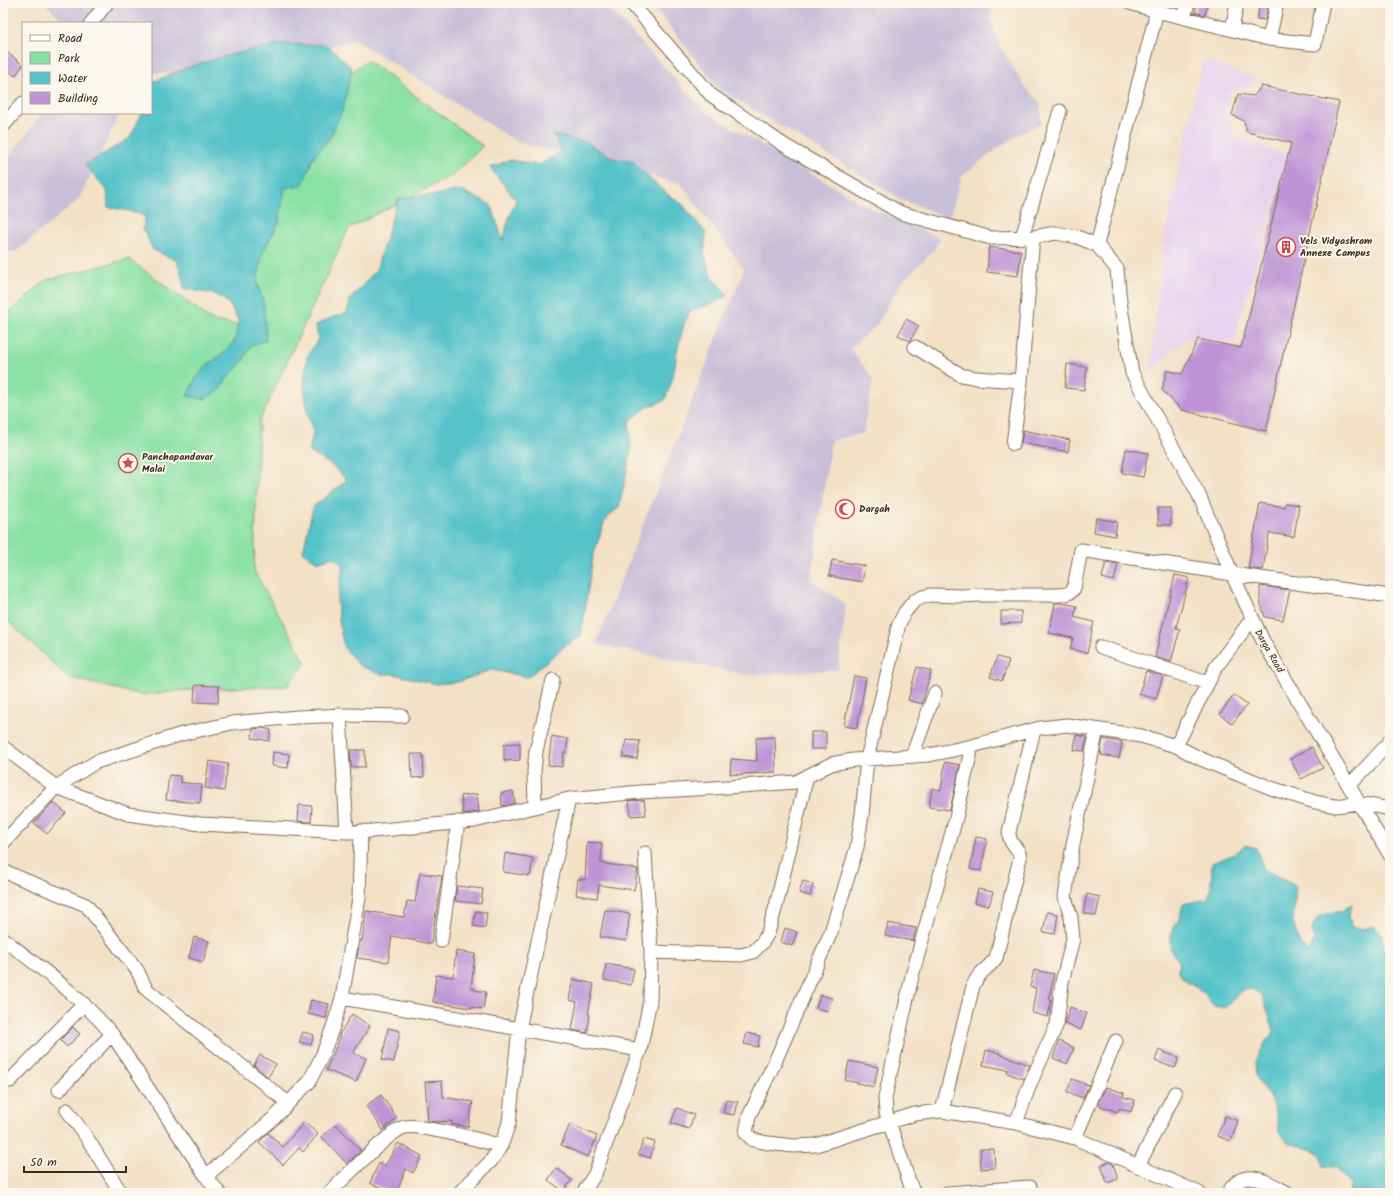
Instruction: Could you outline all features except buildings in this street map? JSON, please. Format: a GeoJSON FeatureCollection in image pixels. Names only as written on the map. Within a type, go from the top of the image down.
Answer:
{"type":"FeatureCollection","features":[{"type":"Feature","properties":{"kind":"street"},"geometry":{"type":"LineString","coordinates":[[92,22],[107,3]]}},
{"type":"Feature","properties":{"kind":"street"},"geometry":{"type":"LineString","coordinates":[[631,3],[711,95],[784,145],[901,213],[991,238],[1027,237],[1056,233],[1078,237],[1097,244],[1149,7]]}},
{"type":"Feature","properties":{"kind":"street"},"geometry":{"type":"LineString","coordinates":[[1130,3],[1269,38],[1315,44],[1323,3]]}},
{"type":"Feature","properties":{"kind":"street"},"geometry":{"type":"LineString","coordinates":[[1184,17],[1188,3]]}},
{"type":"Feature","properties":{"kind":"street"},"geometry":{"type":"LineString","coordinates":[[1232,29],[1237,3]]}},
{"type":"Feature","properties":{"kind":"street"},"geometry":{"type":"LineString","coordinates":[[1269,38],[1277,3]]}},
{"type":"Feature","properties":{"kind":"street"},"geometry":{"type":"LineString","coordinates":[[3,126],[22,104]]}},
{"type":"Feature","properties":{"kind":"street"},"geometry":{"type":"LineString","coordinates":[[1013,444],[1020,381],[1027,237],[1060,111]]}},
{"type":"Feature","properties":{"kind":"street","name":"Darga Road"},"geometry":{"type":"LineString","coordinates":[[1097,244],[1116,269],[1132,373],[1199,495],[1232,574],[1264,644],[1390,855]]}},
{"type":"Feature","properties":{"kind":"street"},"geometry":{"type":"LineString","coordinates":[[915,347],[961,375],[976,378],[1020,381]]}},
{"type":"Feature","properties":{"kind":"street"},"geometry":{"type":"LineString","coordinates":[[1199,1193],[1075,1138],[1016,1123],[942,1111],[915,1114],[816,1145],[794,1146],[768,1143],[753,1140],[746,1133],[749,1116],[774,1064],[831,932],[857,847],[862,815],[867,759],[899,624],[905,612],[914,601],[930,595],[1060,595],[1071,593],[1074,588],[1081,550],[1232,574],[1390,596]]}},
{"type":"Feature","properties":{"kind":"street"},"geometry":{"type":"LineString","coordinates":[[1176,746],[1216,667],[1252,619]]}},
{"type":"Feature","properties":{"kind":"street"},"geometry":{"type":"LineString","coordinates":[[1101,647],[1207,683]]}},
{"type":"Feature","properties":{"kind":"street"},"geometry":{"type":"LineString","coordinates":[[535,807],[534,771],[536,751],[553,680]]}},
{"type":"Feature","properties":{"kind":"street"},"geometry":{"type":"LineString","coordinates":[[912,756],[935,693]]}},
{"type":"Feature","properties":{"kind":"street"},"geometry":{"type":"LineString","coordinates":[[340,715],[347,832]]}},
{"type":"Feature","properties":{"kind":"street"},"geometry":{"type":"LineString","coordinates":[[3,843],[56,787],[96,762],[182,734],[232,723],[297,717],[340,715],[402,716]]}},
{"type":"Feature","properties":{"kind":"street"},"geometry":{"type":"LineString","coordinates":[[3,748],[56,787],[128,814],[200,824],[361,832],[474,821],[569,799],[640,792],[796,782],[831,764],[853,760],[929,755],[972,746],[1034,730],[1067,725],[1141,736],[1176,746],[1202,759],[1271,788],[1315,802],[1335,806],[1360,803],[1390,809]]}},
{"type":"Feature","properties":{"kind":"street"},"geometry":{"type":"LineString","coordinates":[[942,1111],[973,986],[979,973],[996,958],[1020,858],[1018,851],[1011,843],[1009,832],[1034,730]]}},
{"type":"Feature","properties":{"kind":"street"},"geometry":{"type":"LineString","coordinates":[[1016,1123],[1030,1084],[1057,1024],[1062,982],[1073,939],[1071,918],[1065,897],[1073,844],[1097,730]]}},
{"type":"Feature","properties":{"kind":"street"},"geometry":{"type":"LineString","coordinates":[[1349,786],[1381,752],[1390,740]]}},
{"type":"Feature","properties":{"kind":"street"},"geometry":{"type":"LineString","coordinates":[[915,1193],[911,1187],[886,1113],[885,1098],[912,976],[956,818],[972,746]]}},
{"type":"Feature","properties":{"kind":"street"},"geometry":{"type":"LineString","coordinates":[[651,952],[741,955],[753,952],[762,943],[768,933],[776,906],[807,776]]}},
{"type":"Feature","properties":{"kind":"street"},"geometry":{"type":"LineString","coordinates":[[459,1193],[491,1161],[501,1146],[509,1122],[519,1029],[569,799]]}},
{"type":"Feature","properties":{"kind":"street"},"geometry":{"type":"LineString","coordinates":[[441,941],[458,822]]}},
{"type":"Feature","properties":{"kind":"street"},"geometry":{"type":"LineString","coordinates":[[206,1176],[274,1118],[309,1082],[330,1034],[342,998],[359,898],[361,832]]}},
{"type":"Feature","properties":{"kind":"street"},"geometry":{"type":"LineString","coordinates":[[583,1193],[595,1174],[640,1050],[650,1001],[651,952],[645,853]]}},
{"type":"Feature","properties":{"kind":"street"},"geometry":{"type":"LineString","coordinates":[[3,871],[86,905],[137,970],[146,989],[288,1103]]}},
{"type":"Feature","properties":{"kind":"street"},"geometry":{"type":"LineString","coordinates":[[3,939],[84,1004],[112,1034],[206,1176],[219,1193]]}},
{"type":"Feature","properties":{"kind":"street"},"geometry":{"type":"LineString","coordinates":[[342,998],[640,1050]]}},
{"type":"Feature","properties":{"kind":"street"},"geometry":{"type":"LineString","coordinates":[[10,1081],[84,1004]]}},
{"type":"Feature","properties":{"kind":"street"},"geometry":{"type":"LineString","coordinates":[[59,1090],[112,1034]]}},
{"type":"Feature","properties":{"kind":"street"},"geometry":{"type":"LineString","coordinates":[[1075,1138],[1116,1041]]}},
{"type":"Feature","properties":{"kind":"street"},"geometry":{"type":"LineString","coordinates":[[1138,1166],[1175,1093]]}},
{"type":"Feature","properties":{"kind":"street"},"geometry":{"type":"LineString","coordinates":[[67,1110],[87,1138],[121,1193]]}},
{"type":"Feature","properties":{"kind":"street"},"geometry":{"type":"LineString","coordinates":[[329,1193],[385,1140],[397,1130],[404,1127],[414,1126],[452,1133],[501,1146]]}},
{"type":"Feature","properties":{"kind":"street"},"geometry":{"type":"LineString","coordinates":[[1228,1193],[1239,1181],[1247,1178],[1258,1178],[1288,1193]]}},
{"type":"Feature","properties":{"kind":"street"},"geometry":{"type":"LineString","coordinates":[[947,1193],[1030,1187]]}},
{"type":"Feature","properties":{"kind":"shaded area"},"geometry":{"type":"Polygon","coordinates":[[[45,3],[602,3],[607,6],[706,112],[870,208],[940,238],[934,250],[901,283],[876,326],[850,348],[873,379],[863,433],[831,441],[811,580],[846,605],[838,670],[748,675],[596,644],[744,269],[681,184],[519,143],[356,40],[217,74],[152,73],[152,22],[64,22],[45,3]]]}},
{"type":"Feature","properties":{"kind":"shaded area"},"geometry":{"type":"Polygon","coordinates":[[[651,3],[993,3],[990,18],[1000,47],[1023,84],[1041,104],[1041,124],[1020,134],[998,148],[962,176],[949,218],[901,199],[719,89],[651,3]]]}},
{"type":"Feature","properties":{"kind":"shaded area"},"geometry":{"type":"Polygon","coordinates":[[[1203,59],[1257,79],[1245,89],[1230,92],[1227,117],[1235,125],[1232,135],[1288,155],[1234,342],[1187,338],[1155,368],[1150,367],[1165,232],[1203,59]]]}},
{"type":"Feature","properties":{"kind":"shaded area"},"geometry":{"type":"Polygon","coordinates":[[[41,114],[120,114],[79,199],[17,251],[3,251],[3,165],[41,114]]]}},
{"type":"Feature","properties":{"kind":"green space"},"geometry":{"type":"Polygon","coordinates":[[[367,60],[483,146],[453,175],[349,228],[259,422],[254,571],[306,663],[287,686],[200,689],[142,695],[67,677],[3,616],[3,318],[46,280],[129,259],[213,321],[252,327],[248,260],[336,84],[367,60]]]}},
{"type":"Feature","properties":{"kind":"water"},"geometry":{"type":"Polygon","coordinates":[[[279,44],[327,45],[352,68],[343,109],[330,138],[313,158],[303,184],[285,188],[279,222],[262,254],[257,282],[264,305],[266,340],[251,345],[243,361],[229,376],[219,390],[205,399],[187,396],[196,378],[208,364],[223,354],[235,340],[238,320],[228,302],[214,294],[184,289],[181,273],[176,260],[153,250],[143,229],[145,216],[108,207],[107,190],[85,165],[130,138],[142,114],[152,114],[153,82],[184,69],[231,55],[279,44]]]}},
{"type":"Feature","properties":{"kind":"water"},"geometry":{"type":"Polygon","coordinates":[[[554,135],[587,143],[615,159],[632,160],[640,170],[667,194],[682,204],[706,233],[704,254],[713,279],[728,295],[715,303],[692,310],[685,321],[678,347],[673,377],[665,400],[648,407],[629,421],[631,451],[619,507],[605,520],[593,556],[581,636],[566,645],[528,677],[491,670],[458,682],[436,684],[393,674],[380,674],[360,666],[344,648],[337,602],[343,565],[333,557],[317,562],[303,552],[313,507],[347,480],[329,463],[309,452],[313,433],[306,407],[304,385],[307,357],[318,339],[316,325],[333,317],[347,313],[350,300],[376,270],[398,199],[435,195],[460,190],[491,205],[503,241],[509,218],[516,200],[490,168],[509,160],[539,165],[562,152],[554,135]]]}},
{"type":"Feature","properties":{"kind":"water"},"geometry":{"type":"Polygon","coordinates":[[[1244,845],[1256,848],[1264,870],[1296,886],[1293,922],[1300,945],[1309,952],[1314,941],[1312,929],[1317,918],[1328,913],[1341,911],[1352,904],[1349,915],[1351,926],[1362,929],[1374,926],[1382,936],[1384,948],[1390,960],[1390,1193],[1349,1191],[1351,1185],[1336,1167],[1324,1167],[1321,1155],[1311,1149],[1288,1142],[1279,1133],[1278,1121],[1270,1096],[1262,1087],[1256,1076],[1255,1063],[1266,1041],[1274,1032],[1263,997],[1253,989],[1242,990],[1225,1008],[1213,1006],[1198,988],[1187,982],[1178,973],[1179,961],[1171,951],[1170,939],[1180,917],[1183,904],[1208,899],[1211,887],[1212,863],[1235,854],[1244,845]]]}},
{"type":"Feature","properties":{"kind":"place","name":"Vels Vidyashram Annexe Campus"},"geometry":{"type":"Point","coordinates":[1286,247]}},
{"type":"Feature","properties":{"kind":"place","name":"Panchapandavar Malai"},"geometry":{"type":"Point","coordinates":[128,463]}},
{"type":"Feature","properties":{"kind":"place","name":"Dargah"},"geometry":{"type":"Point","coordinates":[845,509]}}]}
